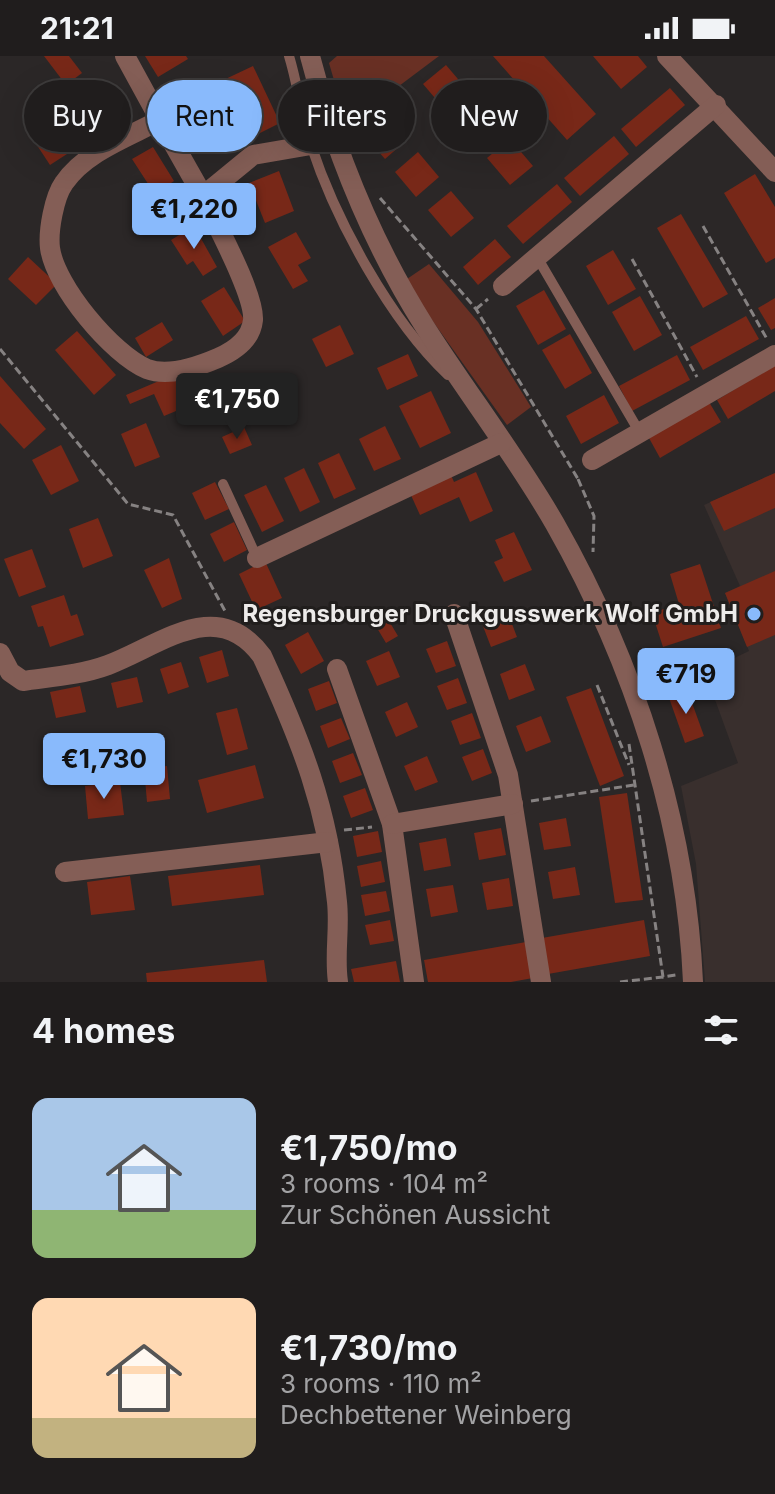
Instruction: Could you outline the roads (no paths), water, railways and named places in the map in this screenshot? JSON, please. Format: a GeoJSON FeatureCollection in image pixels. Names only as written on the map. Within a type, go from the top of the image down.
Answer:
{"type":"FeatureCollection","features":[{"type":"Feature","properties":{"kind":"street"},"geometry":{"type":"LineString","coordinates":[[125,56],[147,96]]}},
{"type":"Feature","properties":{"kind":"street"},"geometry":{"type":"LineString","coordinates":[[310,56],[330,134],[386,257],[425,326],[553,521],[585,580],[624,673],[666,791],[688,905],[693,977]]}},
{"type":"Feature","properties":{"kind":"street"},"geometry":{"type":"LineString","coordinates":[[667,56],[716,105],[775,172]]}},
{"type":"Feature","properties":{"kind":"street"},"geometry":{"type":"LineString","coordinates":[[503,286],[716,105]]}},
{"type":"Feature","properties":{"kind":"street"},"geometry":{"type":"LineString","coordinates":[[147,127],[95,154],[63,183],[53,217],[50,248],[60,277],[87,316],[124,354],[148,369],[165,371],[204,364],[231,352],[251,331],[250,302],[203,196],[178,152]]}},
{"type":"Feature","properties":{"kind":"street"},"geometry":{"type":"LineString","coordinates":[[203,196],[253,155],[278,151]]}},
{"type":"Feature","properties":{"kind":"street"},"geometry":{"type":"LineString","coordinates":[[592,460],[707,395],[771,347]]}},
{"type":"Feature","properties":{"kind":"street"},"geometry":{"type":"LineString","coordinates":[[257,558],[501,443]]}},
{"type":"Feature","properties":{"kind":"street"},"geometry":{"type":"LineString","coordinates":[[454,614],[508,775],[541,982]]}},
{"type":"Feature","properties":{"kind":"street"},"geometry":{"type":"LineString","coordinates":[[0,653],[10,672],[23,681],[109,664],[191,628],[235,630],[262,656],[309,760],[328,837],[338,906],[334,956],[338,982]]}},
{"type":"Feature","properties":{"kind":"street"},"geometry":{"type":"LineString","coordinates":[[337,669],[392,824],[414,982]]}},
{"type":"Feature","properties":{"kind":"street"},"geometry":{"type":"LineString","coordinates":[[392,824],[513,804]]}},
{"type":"Feature","properties":{"kind":"street"},"geometry":{"type":"LineString","coordinates":[[65,872],[328,837]]}},
{"type":"Feature","properties":{"kind":"lane"},"geometry":{"type":"LineString","coordinates":[[289,56],[295,80]]}},
{"type":"Feature","properties":{"kind":"lane"},"geometry":{"type":"LineString","coordinates":[[314,152],[343,219],[381,291],[418,346],[474,399]]}},
{"type":"Feature","properties":{"kind":"lane"},"geometry":{"type":"LineString","coordinates":[[537,257],[640,433]]}},
{"type":"Feature","properties":{"kind":"lane"},"geometry":{"type":"LineString","coordinates":[[223,484],[257,558]]}},
{"type":"Feature","properties":{"kind":"place","name":"Regensburger Druckgusswerk Wolf GmbH"},"geometry":{"type":"Point","coordinates":[754,614]}}]}
